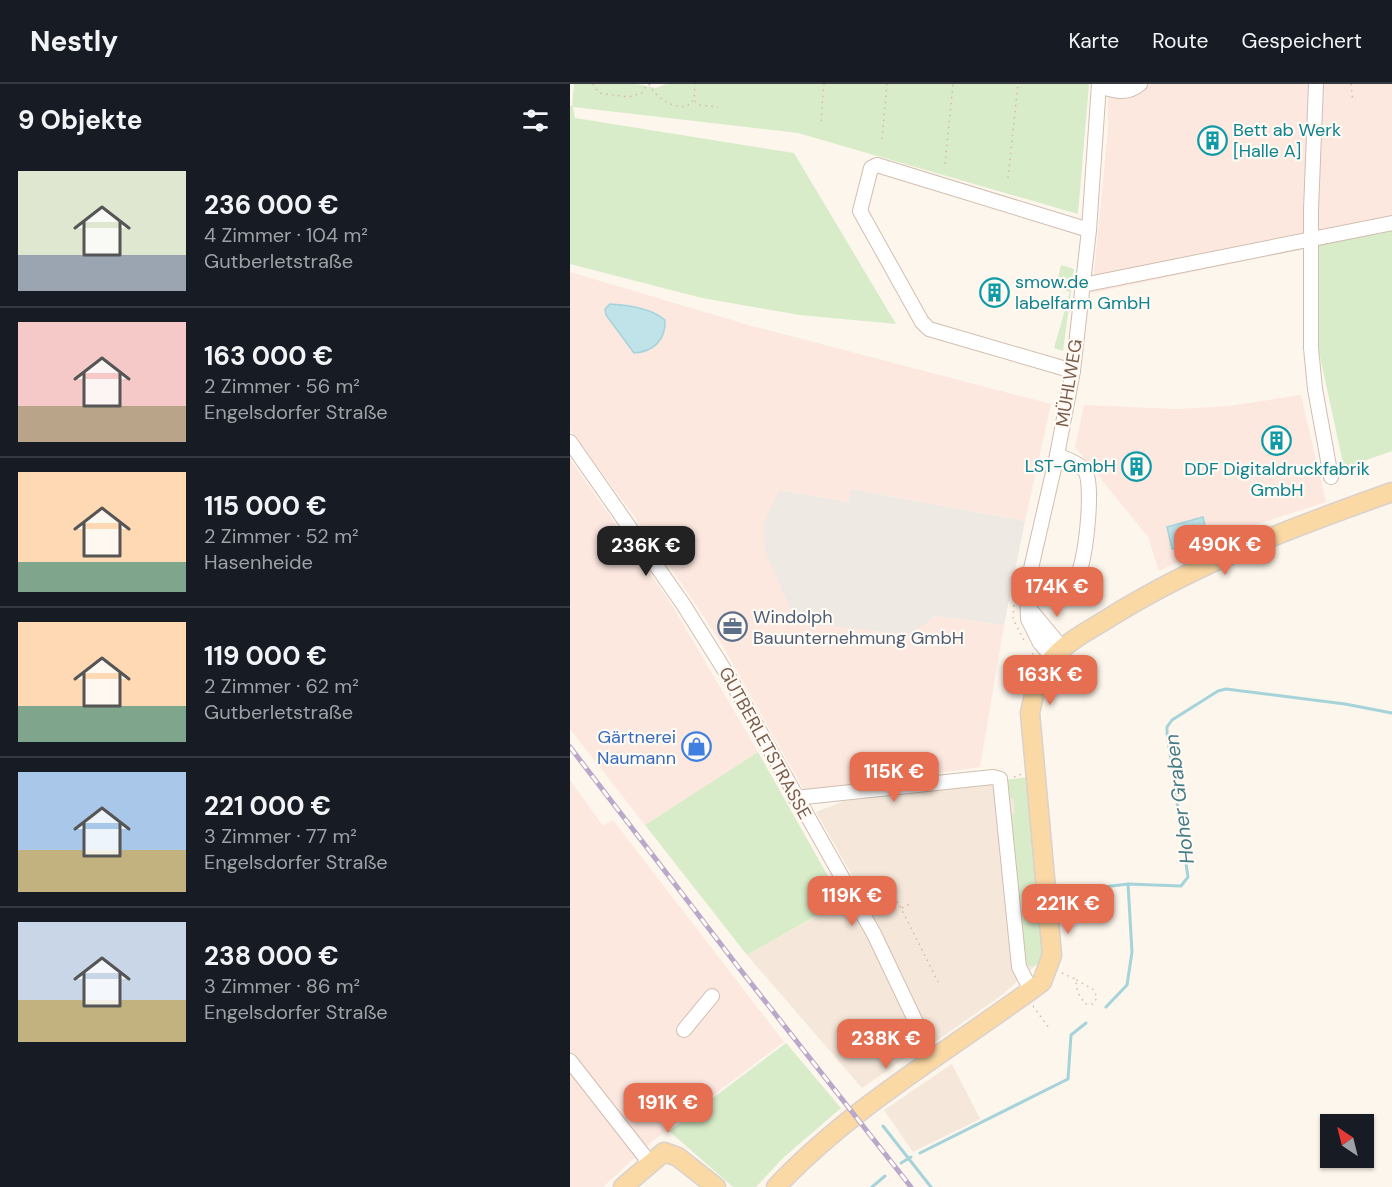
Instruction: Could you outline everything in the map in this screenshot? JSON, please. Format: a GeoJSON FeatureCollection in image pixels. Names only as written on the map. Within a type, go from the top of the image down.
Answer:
{"type":"FeatureCollection","features":[{"type":"Feature","properties":{"kind":"main road"},"geometry":{"type":"LineString","coordinates":[[776,1187],[814,1149],[858,1111],[1032,998],[1050,968],[1052,955],[1030,713],[1038,681],[1058,654],[1172,579],[1280,532],[1392,492]]}},
{"type":"Feature","properties":{"kind":"main road"},"geometry":{"type":"LineString","coordinates":[[623,1187],[660,1153],[668,1152],[716,1187]]}},
{"type":"Feature","properties":{"kind":"street"},"geometry":{"type":"LineString","coordinates":[[1099,85],[1118,92],[1131,90],[1140,84]]}},
{"type":"Feature","properties":{"kind":"street"},"geometry":{"type":"LineString","coordinates":[[1316,84],[1312,363],[1331,477]]}},
{"type":"Feature","properties":{"kind":"street","name":"MÜHLWEG"},"geometry":{"type":"LineString","coordinates":[[1058,654],[1028,607],[1027,586],[1058,455],[1073,371],[1089,230],[1099,85]]}},
{"type":"Feature","properties":{"kind":"street"},"geometry":{"type":"LineString","coordinates":[[1073,371],[929,329],[922,322],[860,211],[871,168],[877,165],[1089,230]]}},
{"type":"Feature","properties":{"kind":"street"},"geometry":{"type":"LineString","coordinates":[[1083,285],[1392,224]]}},
{"type":"Feature","properties":{"kind":"street","name":"GUTBERLETSTRASSE"},"geometry":{"type":"LineString","coordinates":[[570,442],[708,642],[889,963],[934,1060]]}},
{"type":"Feature","properties":{"kind":"street"},"geometry":{"type":"LineString","coordinates":[[1027,586],[1061,587],[1077,577],[1083,559],[1091,485],[1085,470],[1058,455]]}},
{"type":"Feature","properties":{"kind":"street"},"geometry":{"type":"LineString","coordinates":[[795,798],[993,777],[1007,778],[1018,967],[1032,998]]}},
{"type":"Feature","properties":{"kind":"street"},"geometry":{"type":"LineString","coordinates":[[684,1030],[712,996]]}},
{"type":"Feature","properties":{"kind":"street"},"geometry":{"type":"LineString","coordinates":[[570,1061],[649,1162]]}},
{"type":"Feature","properties":{"kind":"path"},"geometry":{"type":"LineString","coordinates":[[593,84],[599,93],[628,97],[642,93],[648,84],[657,96],[676,106],[686,106],[694,100]]}},
{"type":"Feature","properties":{"kind":"path"},"geometry":{"type":"LineString","coordinates":[[695,84],[694,100],[699,105],[718,107]]}},
{"type":"Feature","properties":{"kind":"path"},"geometry":{"type":"LineString","coordinates":[[821,121],[824,84]]}},
{"type":"Feature","properties":{"kind":"path"},"geometry":{"type":"LineString","coordinates":[[882,139],[888,84]]}},
{"type":"Feature","properties":{"kind":"path"},"geometry":{"type":"LineString","coordinates":[[945,164],[952,84]]}},
{"type":"Feature","properties":{"kind":"path"},"geometry":{"type":"LineString","coordinates":[[1008,178],[1018,84]]}},
{"type":"Feature","properties":{"kind":"path"},"geometry":{"type":"LineString","coordinates":[[1351,84],[1353,102]]}},
{"type":"Feature","properties":{"kind":"path"},"geometry":{"type":"LineString","coordinates":[[1007,778],[1023,774]]}},
{"type":"Feature","properties":{"kind":"path"},"geometry":{"type":"LineString","coordinates":[[872,915],[898,902],[938,982]]}},
{"type":"Feature","properties":{"kind":"path"},"geometry":{"type":"LineString","coordinates":[[901,909],[912,903]]}},
{"type":"Feature","properties":{"kind":"path"},"geometry":{"type":"LineString","coordinates":[[1050,968],[1075,979],[1094,990],[1097,998],[1093,1004],[1085,1004],[1081,999],[1075,979]]}},
{"type":"Feature","properties":{"kind":"path"},"geometry":{"type":"LineString","coordinates":[[1032,998],[1049,1028]]}},
{"type":"Feature","properties":{"kind":"shaded area"},"geometry":{"type":"Polygon","coordinates":[[[1108,84],[1392,84],[1392,230],[1092,293],[1108,129],[1108,84]]]}},
{"type":"Feature","properties":{"kind":"shaded area"},"geometry":{"type":"Polygon","coordinates":[[[570,272],[752,326],[1051,404],[1025,521],[851,489],[848,502],[779,490],[935,616],[1004,625],[980,767],[805,792],[720,641],[651,539],[570,430],[570,272]]]}},
{"type":"Feature","properties":{"kind":"shaded area"},"geometry":{"type":"Polygon","coordinates":[[[1301,395],[1326,502],[1258,524],[1159,571],[1148,537],[1075,447],[1084,405],[1176,409],[1229,406],[1301,395]]]}},
{"type":"Feature","properties":{"kind":"shaded area"},"geometry":{"type":"Polygon","coordinates":[[[570,459],[672,605],[758,752],[645,825],[570,729],[570,459]]]}},
{"type":"Feature","properties":{"kind":"shaded area"},"geometry":{"type":"Polygon","coordinates":[[[851,489],[1025,521],[1004,625],[935,616],[910,635],[796,622],[765,551],[763,525],[779,490],[848,502],[851,489]]]}},
{"type":"Feature","properties":{"kind":"shaded area"},"geometry":{"type":"Polygon","coordinates":[[[1021,778],[1035,966],[1002,995],[938,1040],[912,1053],[862,1088],[747,955],[861,891],[816,812],[844,801],[1021,778]]]}},
{"type":"Feature","properties":{"kind":"shaded area"},"geometry":{"type":"Polygon","coordinates":[[[570,780],[603,826],[613,820],[784,1042],[654,1140],[603,1187],[570,1187],[570,780]]]}},
{"type":"Feature","properties":{"kind":"shaded area"},"geometry":{"type":"Polygon","coordinates":[[[952,1064],[980,1119],[913,1152],[884,1110],[952,1064]]]}},
{"type":"Feature","properties":{"kind":"green space"},"geometry":{"type":"Polygon","coordinates":[[[574,84],[637,84],[656,88],[666,84],[1089,84],[1078,214],[798,133],[573,107],[575,118],[794,153],[896,324],[800,315],[702,298],[570,264],[570,106],[572,106],[574,84]]]}},
{"type":"Feature","properties":{"kind":"green space"},"geometry":{"type":"Polygon","coordinates":[[[1392,230],[1392,451],[1344,468],[1318,347],[1319,245],[1392,230]]]}},
{"type":"Feature","properties":{"kind":"green space"},"geometry":{"type":"Polygon","coordinates":[[[1061,265],[1074,269],[1063,351],[1054,348],[1070,292],[1056,287],[1061,265]]]}},
{"type":"Feature","properties":{"kind":"green space"},"geometry":{"type":"Polygon","coordinates":[[[758,752],[842,901],[747,955],[645,825],[758,752]]]}},
{"type":"Feature","properties":{"kind":"green space"},"geometry":{"type":"Polygon","coordinates":[[[1029,777],[1045,954],[1041,965],[1030,966],[1024,963],[1008,815],[1015,814],[1013,798],[1007,798],[1005,780],[1029,777]]]}},
{"type":"Feature","properties":{"kind":"green space"},"geometry":{"type":"Polygon","coordinates":[[[786,1043],[841,1108],[783,1158],[756,1187],[733,1187],[669,1131],[786,1043]]]}},
{"type":"Feature","properties":{"kind":"water"},"geometry":{"type":"Polygon","coordinates":[[[610,304],[639,308],[665,320],[661,339],[647,350],[634,353],[606,315],[605,309],[610,304]]]}},
{"type":"Feature","properties":{"kind":"water"},"geometry":{"type":"Polygon","coordinates":[[[1203,517],[1208,540],[1172,549],[1167,527],[1203,517]]]}},
{"type":"Feature","properties":{"kind":"waterway","name":"Hoher Graben"},"geometry":{"type":"LineString","coordinates":[[1106,1007],[1127,985],[1132,952],[1128,884],[1181,886],[1188,877],[1167,733],[1167,727],[1172,720],[1218,691],[1226,689],[1345,704],[1392,713]]}},
{"type":"Feature","properties":{"kind":"waterway"},"geometry":{"type":"LineString","coordinates":[[1086,889],[1128,884]]}},
{"type":"Feature","properties":{"kind":"waterway","name":"Hoher Graben"},"geometry":{"type":"LineString","coordinates":[[920,1153],[1068,1079],[1071,1035],[1086,1023]]}},
{"type":"Feature","properties":{"kind":"waterway"},"geometry":{"type":"LineString","coordinates":[[883,1126],[931,1187]]}},
{"type":"Feature","properties":{"kind":"waterway"},"geometry":{"type":"LineString","coordinates":[[901,1163],[911,1157]]}},
{"type":"Feature","properties":{"kind":"waterway","name":"Hoher Graben"},"geometry":{"type":"LineString","coordinates":[[872,1187],[885,1176]]}},
{"type":"Feature","properties":{"kind":"railway"},"geometry":{"type":"LineString","coordinates":[[570,747],[911,1187]]}},
{"type":"Feature","properties":{"kind":"place","name":"Bett ab Werk [Halle A]"},"geometry":{"type":"Point","coordinates":[1212,140]}},
{"type":"Feature","properties":{"kind":"place","name":"smow.de labelfarm GmbH"},"geometry":{"type":"Point","coordinates":[994,292]}},
{"type":"Feature","properties":{"kind":"place","name":"DDF Digitaldruckfabrik GmbH"},"geometry":{"type":"Point","coordinates":[1277,440]}},
{"type":"Feature","properties":{"kind":"place","name":"LST-GmbH"},"geometry":{"type":"Point","coordinates":[1137,466]}},
{"type":"Feature","properties":{"kind":"place","name":"Windolph Bauunternehmung GmbH"},"geometry":{"type":"Point","coordinates":[732,627]}},
{"type":"Feature","properties":{"kind":"place","name":"Gärtnerei Naumann"},"geometry":{"type":"Point","coordinates":[697,747]}}]}
